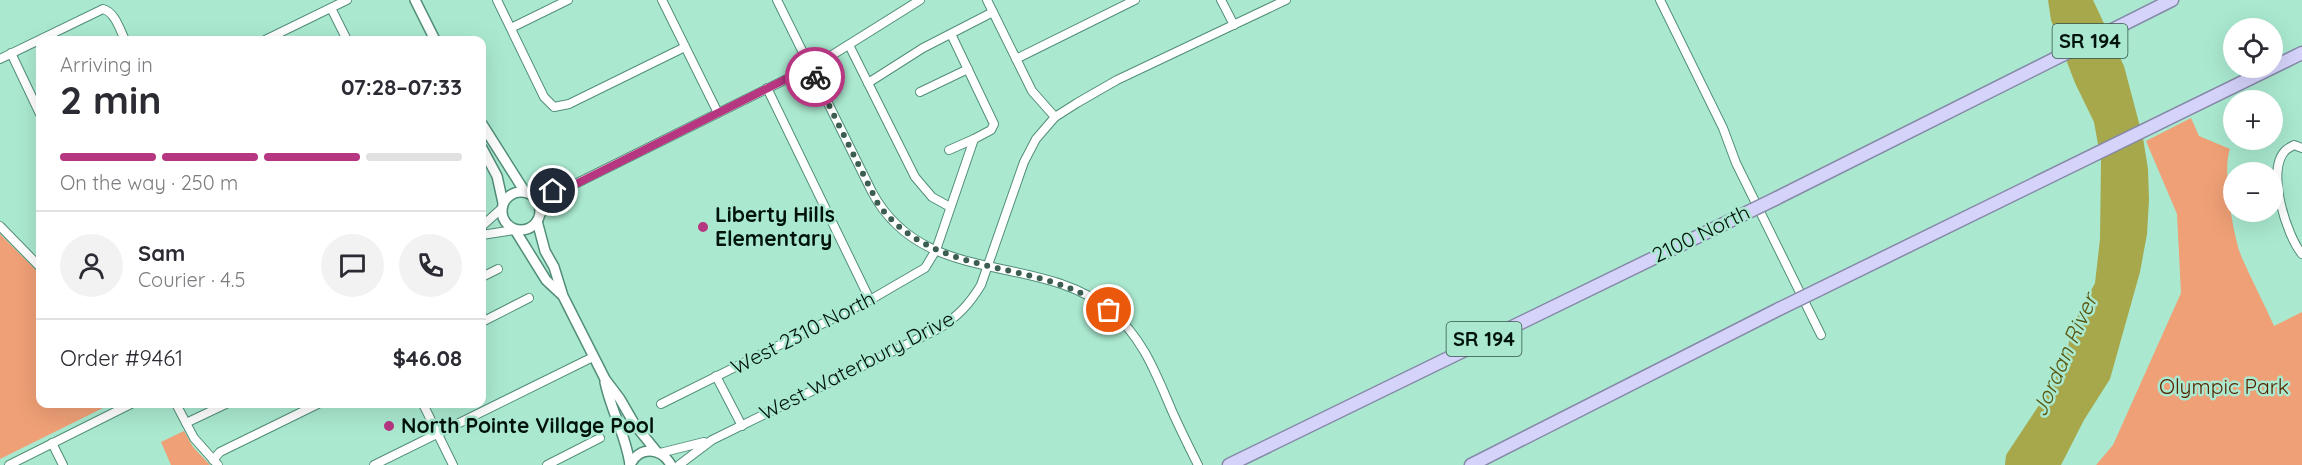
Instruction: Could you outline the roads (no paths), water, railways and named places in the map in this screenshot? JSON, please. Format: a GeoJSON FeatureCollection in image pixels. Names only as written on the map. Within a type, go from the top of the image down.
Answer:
{"type":"FeatureCollection","features":[{"type":"Feature","properties":{"kind":"highway","name":"2100 North"},"geometry":{"type":"LineString","coordinates":[[1229,465],[1777,198],[2172,0]]}},
{"type":"Feature","properties":{"kind":"highway"},"geometry":{"type":"LineString","coordinates":[[1471,465],[1779,309],[2302,53]]}},
{"type":"Feature","properties":{"kind":"street"},"geometry":{"type":"LineString","coordinates":[[273,36],[347,0]]}},
{"type":"Feature","properties":{"kind":"street"},"geometry":{"type":"LineString","coordinates":[[415,0],[433,36]]}},
{"type":"Feature","properties":{"kind":"street"},"geometry":{"type":"LineString","coordinates":[[496,0],[544,97],[554,107],[568,104],[685,46]]}},
{"type":"Feature","properties":{"kind":"street"},"geometry":{"type":"LineString","coordinates":[[511,28],[568,0]]}},
{"type":"Feature","properties":{"kind":"street"},"geometry":{"type":"LineString","coordinates":[[662,0],[718,113]]}},
{"type":"Feature","properties":{"kind":"street"},"geometry":{"type":"LineString","coordinates":[[777,0],[878,204],[886,215],[908,235],[936,250],[987,267],[1066,286],[1090,297],[1118,317],[1140,343],[1152,364],[1197,465]]}},
{"type":"Feature","properties":{"kind":"street"},"geometry":{"type":"LineString","coordinates":[[486,234],[530,228],[553,199],[572,186],[810,67],[920,0]]}},
{"type":"Feature","properties":{"kind":"street"},"geometry":{"type":"LineString","coordinates":[[987,0],[1032,91],[1055,117]]}},
{"type":"Feature","properties":{"kind":"street"},"geometry":{"type":"LineString","coordinates":[[1016,59],[1135,0]]}},
{"type":"Feature","properties":{"kind":"street"},"geometry":{"type":"LineString","coordinates":[[1221,0],[1234,25]]}},
{"type":"Feature","properties":{"kind":"street","name":"West Waterbury Drive"},"geometry":{"type":"LineString","coordinates":[[658,452],[676,451],[712,440],[938,329],[957,317],[971,302],[981,285],[1024,162],[1036,140],[1055,117],[1117,80],[1286,0]]}},
{"type":"Feature","properties":{"kind":"street"},"geometry":{"type":"LineString","coordinates":[[1660,0],[1723,128],[1736,163],[1821,335]]}},
{"type":"Feature","properties":{"kind":"street"},"geometry":{"type":"LineString","coordinates":[[331,8],[345,36]]}},
{"type":"Feature","properties":{"kind":"street"},"geometry":{"type":"LineString","coordinates":[[47,36],[84,17],[106,9],[112,15],[123,36]]}},
{"type":"Feature","properties":{"kind":"street"},"geometry":{"type":"LineString","coordinates":[[868,83],[923,48],[993,12]]}},
{"type":"Feature","properties":{"kind":"street"},"geometry":{"type":"LineString","coordinates":[[949,150],[974,139],[993,127],[993,121],[951,34]]}},
{"type":"Feature","properties":{"kind":"street"},"geometry":{"type":"LineString","coordinates":[[0,59],[36,41]]}},
{"type":"Feature","properties":{"kind":"street"},"geometry":{"type":"LineString","coordinates":[[849,45],[915,177],[932,197],[950,207]]}},
{"type":"Feature","properties":{"kind":"street"},"geometry":{"type":"LineString","coordinates":[[11,54],[36,106]]}},
{"type":"Feature","properties":{"kind":"street"},"geometry":{"type":"LineString","coordinates":[[920,92],[968,69]]}},
{"type":"Feature","properties":{"kind":"street"},"geometry":{"type":"LineString","coordinates":[[767,88],[870,300]]}},
{"type":"Feature","properties":{"kind":"street"},"geometry":{"type":"LineString","coordinates":[[486,130],[527,193],[539,206],[538,219],[545,251],[554,267],[563,296],[605,379],[636,425],[671,465]]}},
{"type":"Feature","properties":{"kind":"street"},"geometry":{"type":"LineString","coordinates":[[936,250],[974,139]]}},
{"type":"Feature","properties":{"kind":"street"},"geometry":{"type":"LineString","coordinates":[[2298,147],[2285,151],[2279,162],[2278,184],[2291,238],[2302,254]]}},
{"type":"Feature","properties":{"kind":"street"},"geometry":{"type":"LineString","coordinates":[[486,155],[497,176],[503,219],[514,230],[546,280],[563,296]]}},
{"type":"Feature","properties":{"kind":"street"},"geometry":{"type":"LineString","coordinates":[[486,222],[514,193],[572,186]]}},
{"type":"Feature","properties":{"kind":"street"},"geometry":{"type":"LineString","coordinates":[[0,226],[36,263]]}},
{"type":"Feature","properties":{"kind":"street","name":"West 2310 North"},"geometry":{"type":"LineString","coordinates":[[661,404],[870,300],[925,268],[936,250]]}},
{"type":"Feature","properties":{"kind":"street"},"geometry":{"type":"LineString","coordinates":[[486,275],[498,269]]}},
{"type":"Feature","properties":{"kind":"street"},"geometry":{"type":"LineString","coordinates":[[486,320],[529,298]]}},
{"type":"Feature","properties":{"kind":"street"},"geometry":{"type":"LineString","coordinates":[[374,465],[593,357]]}},
{"type":"Feature","properties":{"kind":"street"},"geometry":{"type":"LineString","coordinates":[[716,376],[741,426]]}},
{"type":"Feature","properties":{"kind":"street"},"geometry":{"type":"LineString","coordinates":[[605,379],[613,411],[626,441],[630,465]]}},
{"type":"Feature","properties":{"kind":"street"},"geometry":{"type":"LineString","coordinates":[[9,465],[123,408]]}},
{"type":"Feature","properties":{"kind":"street"},"geometry":{"type":"LineString","coordinates":[[178,408],[200,446],[215,462],[220,452],[310,408]]}},
{"type":"Feature","properties":{"kind":"street"},"geometry":{"type":"LineString","coordinates":[[186,423],[218,408]]}},
{"type":"Feature","properties":{"kind":"street"},"geometry":{"type":"LineString","coordinates":[[425,408],[453,465]]}},
{"type":"Feature","properties":{"kind":"street"},"geometry":{"type":"LineString","coordinates":[[547,465],[600,438]]}},
{"type":"Feature","properties":{"kind":"street","name":"West Waterbury Drive"},"geometry":{"type":"LineString","coordinates":[[679,465],[712,440]]}},
{"type":"Feature","properties":{"kind":"street"},"geometry":{"type":"LineString","coordinates":[[52,443],[63,465]]}},
{"type":"Feature","properties":{"kind":"street"},"geometry":{"type":"LineString","coordinates":[[630,465],[641,453],[658,452]]}},
{"type":"Feature","properties":{"kind":"place","name":"Liberty Hills Elementary"},"geometry":{"type":"Point","coordinates":[703,227]}},
{"type":"Feature","properties":{"kind":"place","name":"North Pointe Village Pool"},"geometry":{"type":"Point","coordinates":[389,426]}},
{"type":"Feature","properties":{"kind":"water label","name":"Jordan River"},"geometry":{"type":"Point","coordinates":[2064,355]}},
{"type":"Feature","properties":{"kind":"park label","name":"Olympic Park"},"geometry":{"type":"Point","coordinates":[2224,387]}}]}
